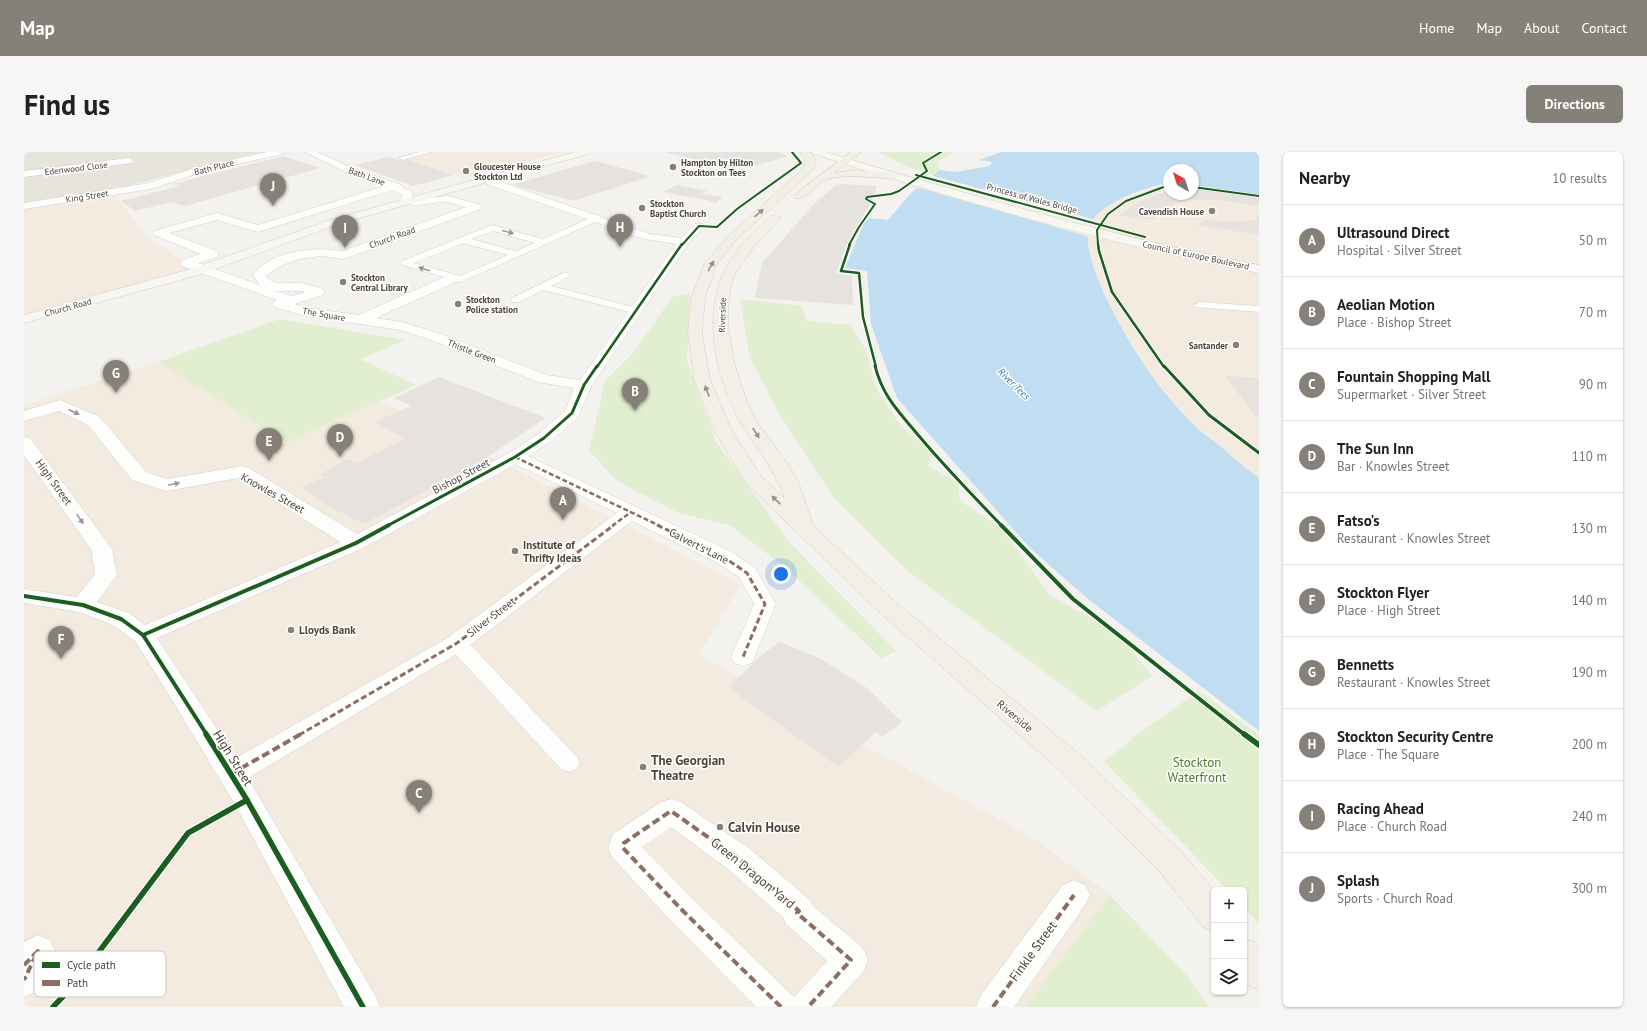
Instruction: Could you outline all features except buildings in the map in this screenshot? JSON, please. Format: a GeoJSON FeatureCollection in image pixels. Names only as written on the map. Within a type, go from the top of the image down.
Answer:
{"type":"FeatureCollection","features":[{"type":"Feature","properties":{"kind":"main road","name":"Riverside"},"geometry":{"type":"LineString","coordinates":[[805,152],[811,160],[809,169],[731,239],[710,265],[698,298],[695,334],[702,379],[722,429],[753,479],[804,526],[885,605],[1068,761],[1171,862],[1211,912]]}},
{"type":"Feature","properties":{"kind":"main road"},"geometry":{"type":"LineString","coordinates":[[793,202],[843,161],[857,152]]}},
{"type":"Feature","properties":{"kind":"main road"},"geometry":{"type":"LineString","coordinates":[[823,177],[854,173],[894,176]]}},
{"type":"Feature","properties":{"kind":"main road","name":"Riverside"},"geometry":{"type":"LineString","coordinates":[[783,211],[751,242],[729,273],[721,299],[722,342],[730,381],[743,410],[788,481],[804,526]]}},
{"type":"Feature","properties":{"kind":"main road"},"geometry":{"type":"LineString","coordinates":[[716,413],[743,410]]}},
{"type":"Feature","properties":{"kind":"main road"},"geometry":{"type":"LineString","coordinates":[[1247,958],[1259,973]]}},
{"type":"Feature","properties":{"kind":"street","name":"Bath Place"},"geometry":{"type":"LineString","coordinates":[[151,186],[198,170],[279,152]]}},
{"type":"Feature","properties":{"kind":"street","name":"Bath Lane"},"geometry":{"type":"LineString","coordinates":[[310,152],[353,172],[426,196]]}},
{"type":"Feature","properties":{"kind":"street","name":"Church Road"},"geometry":{"type":"LineString","coordinates":[[24,319],[201,270],[334,222],[585,152]]}},
{"type":"Feature","properties":{"kind":"street"},"geometry":{"type":"LineString","coordinates":[[817,152],[894,176],[910,177]]}},
{"type":"Feature","properties":{"kind":"street","name":"Edenwood Close"},"geometry":{"type":"LineString","coordinates":[[24,174],[128,160]]}},
{"type":"Feature","properties":{"kind":"street"},"geometry":{"type":"LineString","coordinates":[[875,161],[910,177]]}},
{"type":"Feature","properties":{"kind":"street","name":"Princess of Wales Bridge"},"geometry":{"type":"LineString","coordinates":[[910,177],[1146,237]]}},
{"type":"Feature","properties":{"kind":"street","name":"Princess of Wales Bridge"},"geometry":{"type":"LineString","coordinates":[[910,177],[1133,242]]}},
{"type":"Feature","properties":{"kind":"street"},"geometry":{"type":"LineString","coordinates":[[485,180],[648,237],[684,242]]}},
{"type":"Feature","properties":{"kind":"street","name":"King Street"},"geometry":{"type":"LineString","coordinates":[[24,206],[151,186]]}},
{"type":"Feature","properties":{"kind":"street","name":"Church Road"},"geometry":{"type":"LineString","coordinates":[[392,187],[407,193],[408,195],[405,199],[413,202],[448,199],[477,207],[343,255],[334,252],[292,256],[264,268],[259,275],[261,281],[270,286],[287,288],[303,287],[318,292],[292,301],[201,270],[186,262],[213,254],[158,234],[217,216],[258,229],[392,187]]}},
{"type":"Feature","properties":{"kind":"street","name":"Bishop Street"},"geometry":{"type":"LineString","coordinates":[[143,635],[356,543],[515,457],[544,438],[572,413],[584,385],[684,242],[699,226]]}},
{"type":"Feature","properties":{"kind":"street","name":"Council of Europe Boulevard"},"geometry":{"type":"LineString","coordinates":[[1146,237],[1259,259]]}},
{"type":"Feature","properties":{"kind":"street","name":"Council of Europe Boulevard"},"geometry":{"type":"LineString","coordinates":[[1133,242],[1191,256],[1259,269]]}},
{"type":"Feature","properties":{"kind":"street","name":"The Square"},"geometry":{"type":"LineString","coordinates":[[201,270],[272,302],[306,312],[360,320],[455,279]]}},
{"type":"Feature","properties":{"kind":"street","name":"Thistle Green"},"geometry":{"type":"LineString","coordinates":[[360,320],[408,328],[433,336],[544,379],[584,385]]}},
{"type":"Feature","properties":{"kind":"street","name":"Knowles Street"},"geometry":{"type":"LineString","coordinates":[[24,416],[60,405],[94,421],[139,476],[166,485],[242,472],[356,543]]}},
{"type":"Feature","properties":{"kind":"street","name":"High Street"},"geometry":{"type":"LineString","coordinates":[[24,442],[101,549],[106,575],[83,605]]}},
{"type":"Feature","properties":{"kind":"street"},"geometry":{"type":"LineString","coordinates":[[515,457],[631,512]]}},
{"type":"Feature","properties":{"kind":"street","name":"Silver Street"},"geometry":{"type":"LineString","coordinates":[[231,774],[457,643],[631,512]]}},
{"type":"Feature","properties":{"kind":"street","name":"Calvert's Lane"},"geometry":{"type":"LineString","coordinates":[[631,512],[722,556],[747,573],[765,604],[743,657]]}},
{"type":"Feature","properties":{"kind":"street","name":"High Street"},"geometry":{"type":"LineString","coordinates":[[24,596],[83,605],[121,619],[143,635],[178,688],[247,800],[363,1007]]}},
{"type":"Feature","properties":{"kind":"street","name":"Green Dragon Yard"},"geometry":{"type":"LineString","coordinates":[[781,1007],[682,910],[623,848],[624,843],[671,811],[739,859],[799,911],[797,913],[851,960],[808,1007]]}},
{"type":"Feature","properties":{"kind":"street","name":"Finkle Street"},"geometry":{"type":"LineString","coordinates":[[992,1007],[1074,895]]}},
{"type":"Feature","properties":{"kind":"street"},"geometry":{"type":"LineString","coordinates":[[24,965],[34,955]]}},
{"type":"Feature","properties":{"kind":"street"},"geometry":{"type":"LineString","coordinates":[[24,980],[34,959]]}},
{"type":"Feature","properties":{"kind":"lane"},"geometry":{"type":"LineString","coordinates":[[402,158],[427,152]]}},
{"type":"Feature","properties":{"kind":"lane"},"geometry":{"type":"LineString","coordinates":[[542,242],[492,228],[405,263],[455,279],[516,254],[597,218]]}},
{"type":"Feature","properties":{"kind":"lane"},"geometry":{"type":"LineString","coordinates":[[463,240],[516,254]]}},
{"type":"Feature","properties":{"kind":"lane"},"geometry":{"type":"LineString","coordinates":[[516,300],[565,275]]}},
{"type":"Feature","properties":{"kind":"lane"},"geometry":{"type":"LineString","coordinates":[[542,287],[636,311]]}},
{"type":"Feature","properties":{"kind":"lane"},"geometry":{"type":"LineString","coordinates":[[1199,305],[1259,309]]}},
{"type":"Feature","properties":{"kind":"lane"},"geometry":{"type":"LineString","coordinates":[[457,643],[569,763]]}},
{"type":"Feature","properties":{"kind":"shaded area"},"geometry":{"type":"Polygon","coordinates":[[[24,152],[261,152],[111,190],[24,203],[24,152]]]}},
{"type":"Feature","properties":{"kind":"shaded area","name":"Gloucester House Stockton Ltd"},"geometry":{"type":"Polygon","coordinates":[[[422,152],[561,152],[465,178],[401,157],[422,152]]]}},
{"type":"Feature","properties":{"kind":"shaded area"},"geometry":{"type":"Polygon","coordinates":[[[665,152],[782,152],[779,153],[788,156],[748,168],[740,166],[732,169],[665,152]]]}},
{"type":"Feature","properties":{"kind":"shaded area"},"geometry":{"type":"Polygon","coordinates":[[[283,156],[320,168],[185,206],[171,202],[135,211],[121,201],[180,186],[173,184],[283,156]]]}},
{"type":"Feature","properties":{"kind":"shaded area"},"geometry":{"type":"Polygon","coordinates":[[[389,157],[400,160],[406,159],[454,175],[413,186],[355,165],[389,157]]]}},
{"type":"Feature","properties":{"kind":"shaded area"},"geometry":{"type":"Polygon","coordinates":[[[595,161],[651,176],[574,201],[512,185],[595,161]]]}},
{"type":"Feature","properties":{"kind":"shaded area"},"geometry":{"type":"Polygon","coordinates":[[[1163,184],[1163,200],[1199,200],[1199,186],[1259,195],[1259,478],[1192,423],[1148,371],[1110,307],[1093,267],[1087,242],[1089,226],[1099,213],[1115,201],[1163,184]]]}},
{"type":"Feature","properties":{"kind":"shaded area"},"geometry":{"type":"Polygon","coordinates":[[[677,185],[707,191],[702,194],[723,197],[716,203],[663,192],[677,185]]]}},
{"type":"Feature","properties":{"kind":"shaded area"},"geometry":{"type":"Polygon","coordinates":[[[836,185],[877,186],[871,203],[849,239],[836,273],[852,276],[853,305],[755,298],[762,263],[814,204],[836,185]]]}},
{"type":"Feature","properties":{"kind":"shaded area"},"geometry":{"type":"Polygon","coordinates":[[[1199,189],[1259,197],[1259,206],[1218,200],[1199,199],[1199,189]]]}},
{"type":"Feature","properties":{"kind":"shaded area"},"geometry":{"type":"Polygon","coordinates":[[[111,190],[148,238],[198,271],[24,319],[24,203],[111,190]]]}},
{"type":"Feature","properties":{"kind":"shaded area"},"geometry":{"type":"Polygon","coordinates":[[[1163,192],[1163,200],[1188,200],[1176,203],[1151,220],[1119,215],[1141,201],[1163,192]]]}},
{"type":"Feature","properties":{"kind":"shaded area"},"geometry":{"type":"Polygon","coordinates":[[[1257,216],[1259,217],[1259,235],[1197,225],[1208,219],[1217,221],[1244,221],[1256,219],[1257,216]]]}},
{"type":"Feature","properties":{"kind":"shaded area"},"geometry":{"type":"Polygon","coordinates":[[[158,362],[287,442],[381,401],[741,584],[699,655],[1033,838],[1109,894],[1098,911],[1025,1007],[24,1007],[24,405],[158,362]]]}},
{"type":"Feature","properties":{"kind":"shaded area"},"geometry":{"type":"Polygon","coordinates":[[[1226,376],[1259,378],[1259,418],[1254,415],[1226,376]]]}},
{"type":"Feature","properties":{"kind":"shaded area"},"geometry":{"type":"Polygon","coordinates":[[[439,377],[546,418],[473,466],[364,524],[326,505],[302,487],[324,477],[320,474],[348,459],[356,463],[405,439],[375,422],[411,406],[394,398],[439,377]]]}},
{"type":"Feature","properties":{"kind":"shaded area"},"geometry":{"type":"Polygon","coordinates":[[[780,642],[819,658],[867,688],[902,722],[882,737],[876,732],[838,767],[729,688],[760,656],[780,642]]]}},
{"type":"Feature","properties":{"kind":"green space"},"geometry":{"type":"Polygon","coordinates":[[[878,152],[955,152],[936,162],[940,170],[933,175],[908,167],[878,152]]]}},
{"type":"Feature","properties":{"kind":"green space"},"geometry":{"type":"Polygon","coordinates":[[[690,294],[687,361],[716,442],[790,543],[896,651],[881,658],[786,568],[731,526],[678,513],[617,481],[589,451],[605,381],[633,353],[673,296],[690,294]]]}},
{"type":"Feature","properties":{"kind":"green space"},"geometry":{"type":"Polygon","coordinates":[[[740,299],[801,306],[807,321],[850,325],[865,348],[877,390],[901,426],[933,452],[928,466],[958,482],[960,501],[1000,527],[1049,594],[1119,635],[1152,676],[1097,711],[909,572],[833,497],[779,414],[750,358],[740,299]]]}},
{"type":"Feature","properties":{"kind":"green space"},"geometry":{"type":"Polygon","coordinates":[[[280,319],[405,340],[360,359],[416,385],[287,442],[158,362],[280,319]]]}},
{"type":"Feature","properties":{"kind":"green space","name":"Stockton Waterfront"},"geometry":{"type":"Polygon","coordinates":[[[1199,691],[1259,735],[1259,924],[1247,911],[1247,887],[1224,887],[1104,761],[1132,740],[1131,739],[1199,691]]]}},
{"type":"Feature","properties":{"kind":"green space"},"geometry":{"type":"Polygon","coordinates":[[[1109,894],[1186,975],[1209,1007],[1025,1007],[1098,911],[1109,894]]]}},
{"type":"Feature","properties":{"kind":"water","name":"River Tees"},"geometry":{"type":"Polygon","coordinates":[[[1001,152],[1259,152],[1259,195],[1199,186],[1199,164],[1163,164],[1163,184],[1136,192],[1101,211],[1089,227],[1088,242],[1091,260],[1107,300],[1139,357],[1153,377],[1168,397],[1194,425],[1259,478],[1259,731],[1088,599],[1030,548],[897,398],[871,324],[867,271],[845,268],[864,223],[869,218],[888,220],[911,193],[940,170],[956,172],[990,166],[992,162],[979,160],[1001,152]]]}},
{"type":"Feature","properties":{"kind":"pier"},"geometry":{"type":"Polygon","coordinates":[[[930,175],[1096,220],[1091,227],[1090,237],[915,187],[930,175]]]}},
{"type":"Feature","properties":{"kind":"marked path"},"geometry":{"type":"LineString","coordinates":[[515,457],[722,556],[747,573],[765,604],[743,657]]}},
{"type":"Feature","properties":{"kind":"marked path"},"geometry":{"type":"LineString","coordinates":[[231,774],[457,643],[631,512]]}},
{"type":"Feature","properties":{"kind":"marked path"},"geometry":{"type":"LineString","coordinates":[[781,1007],[682,910],[623,848],[624,843],[671,811],[739,859],[799,911],[797,913],[851,960],[808,1007]]}},
{"type":"Feature","properties":{"kind":"marked path"},"geometry":{"type":"LineString","coordinates":[[993,1007],[1074,895]]}},
{"type":"Feature","properties":{"kind":"marked path"},"geometry":{"type":"LineString","coordinates":[[24,965],[34,955]]}},
{"type":"Feature","properties":{"kind":"marked path"},"geometry":{"type":"LineString","coordinates":[[24,980],[34,959]]}},
{"type":"Feature","properties":{"kind":"cycle path"},"geometry":{"type":"LineString","coordinates":[[143,635],[356,543],[515,457],[544,438],[572,413],[584,385],[684,242],[699,226],[717,227],[747,201],[801,163],[792,152]]}},
{"type":"Feature","properties":{"kind":"cycle path"},"geometry":{"type":"LineString","coordinates":[[941,152],[923,163],[927,171],[899,191],[891,194],[867,197],[866,199],[875,204],[854,235],[846,253],[841,271],[859,273],[863,317],[879,380],[889,400],[945,467],[1073,599],[1259,745]]}},
{"type":"Feature","properties":{"kind":"cycle path"},"geometry":{"type":"LineString","coordinates":[[916,175],[1145,237]]}},
{"type":"Feature","properties":{"kind":"cycle path"},"geometry":{"type":"LineString","coordinates":[[1163,187],[1126,201],[1108,214],[1097,230],[1099,251],[1112,292],[1167,371],[1209,415],[1259,453]]}},
{"type":"Feature","properties":{"kind":"cycle path"},"geometry":{"type":"LineString","coordinates":[[1199,188],[1259,196]]}},
{"type":"Feature","properties":{"kind":"cycle path"},"geometry":{"type":"LineString","coordinates":[[24,596],[83,605],[121,619],[143,635],[178,688],[247,800],[363,1007]]}},
{"type":"Feature","properties":{"kind":"cycle path"},"geometry":{"type":"LineString","coordinates":[[100,951],[188,833],[247,800]]}},
{"type":"Feature","properties":{"kind":"cycle path"},"geometry":{"type":"LineString","coordinates":[[53,1007],[63,997]]}},
{"type":"Feature","properties":{"kind":"place","name":"Hampton by Hilton Stockton on Tees"},"geometry":{"type":"Point","coordinates":[673,167]}},
{"type":"Feature","properties":{"kind":"place","name":"Gloucester House Stockton Ltd"},"geometry":{"type":"Point","coordinates":[466,171]}},
{"type":"Feature","properties":{"kind":"place","name":"Splash"},"geometry":{"type":"Point","coordinates":[273,206]}},
{"type":"Feature","properties":{"kind":"place","name":"Stockton Baptist Church"},"geometry":{"type":"Point","coordinates":[642,208]}},
{"type":"Feature","properties":{"kind":"place","name":"Cavendish House"},"geometry":{"type":"Point","coordinates":[1212,211]}},
{"type":"Feature","properties":{"kind":"place","name":"Stockton Security Centre"},"geometry":{"type":"Point","coordinates":[620,247]}},
{"type":"Feature","properties":{"kind":"place","name":"Racing Ahead"},"geometry":{"type":"Point","coordinates":[345,248]}},
{"type":"Feature","properties":{"kind":"place","name":"Stockton Central Library"},"geometry":{"type":"Point","coordinates":[343,282]}},
{"type":"Feature","properties":{"kind":"place","name":"Stockton Police station"},"geometry":{"type":"Point","coordinates":[458,304]}},
{"type":"Feature","properties":{"kind":"place","name":"Santander"},"geometry":{"type":"Point","coordinates":[1236,345]}},
{"type":"Feature","properties":{"kind":"place","name":"Bennetts"},"geometry":{"type":"Point","coordinates":[116,393]}},
{"type":"Feature","properties":{"kind":"place","name":"Aeolian Motion"},"geometry":{"type":"Point","coordinates":[635,411]}},
{"type":"Feature","properties":{"kind":"place","name":"The Sun Inn"},"geometry":{"type":"Point","coordinates":[340,457]}},
{"type":"Feature","properties":{"kind":"place","name":"Fatso's"},"geometry":{"type":"Point","coordinates":[269,461]}},
{"type":"Feature","properties":{"kind":"place","name":"Ultrasound Direct"},"geometry":{"type":"Point","coordinates":[563,520]}},
{"type":"Feature","properties":{"kind":"place","name":"Institute of Thrifty Ideas"},"geometry":{"type":"Point","coordinates":[515,551]}},
{"type":"Feature","properties":{"kind":"place","name":"Lloyds Bank"},"geometry":{"type":"Point","coordinates":[291,630]}},
{"type":"Feature","properties":{"kind":"place","name":"Stockton Flyer"},"geometry":{"type":"Point","coordinates":[61,659]}},
{"type":"Feature","properties":{"kind":"place","name":"The Georgian Theatre"},"geometry":{"type":"Point","coordinates":[643,767]}},
{"type":"Feature","properties":{"kind":"place","name":"Fountain Shopping Mall"},"geometry":{"type":"Point","coordinates":[419,813]}},
{"type":"Feature","properties":{"kind":"place","name":"Calvin House"},"geometry":{"type":"Point","coordinates":[720,827]}}]}
